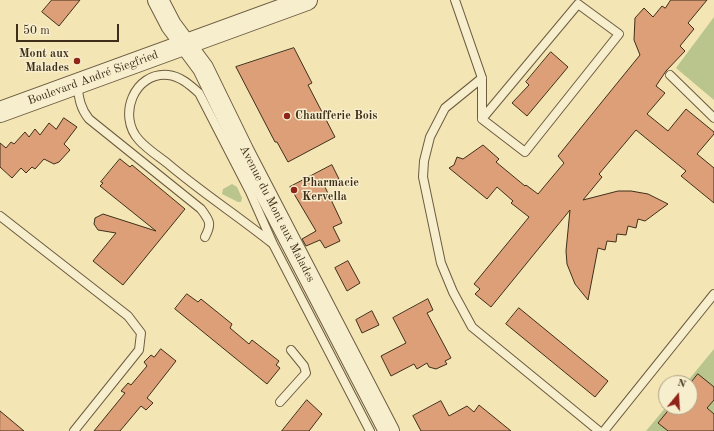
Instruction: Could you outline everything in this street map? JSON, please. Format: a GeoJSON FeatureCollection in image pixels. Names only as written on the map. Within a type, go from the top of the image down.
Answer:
{"type":"FeatureCollection","features":[{"type":"Feature","properties":{"kind":"street","name":"Avenue du Mont aux Malades"},"geometry":{"type":"LineString","coordinates":[[158,0],[171,25],[203,68],[243,150],[389,431]]}},
{"type":"Feature","properties":{"kind":"street","name":"Boulevard André Siegfried"},"geometry":{"type":"LineString","coordinates":[[0,112],[307,0]]}},
{"type":"Feature","properties":{"kind":"lane"},"geometry":{"type":"LineString","coordinates":[[455,0],[482,78],[482,119]]}},
{"type":"Feature","properties":{"kind":"lane"},"geometry":{"type":"LineString","coordinates":[[578,4],[619,34],[525,152],[482,119],[578,4]]}},
{"type":"Feature","properties":{"kind":"lane"},"geometry":{"type":"LineString","coordinates":[[273,244],[250,225],[199,190],[138,140],[130,124],[129,106],[136,90],[149,78],[168,75],[185,81],[199,93],[250,192],[273,244],[370,431]]}},
{"type":"Feature","properties":{"kind":"lane"},"geometry":{"type":"LineString","coordinates":[[670,75],[714,118]]}},
{"type":"Feature","properties":{"kind":"lane"},"geometry":{"type":"LineString","coordinates":[[482,78],[446,108],[430,137],[424,160],[423,177],[441,263],[453,292],[472,327],[599,431]]}},
{"type":"Feature","properties":{"kind":"lane"},"geometry":{"type":"LineString","coordinates":[[77,83],[79,101],[82,110],[89,119],[202,209],[208,218],[210,227],[206,237]]}},
{"type":"Feature","properties":{"kind":"lane"},"geometry":{"type":"LineString","coordinates":[[0,216],[128,316],[141,333],[139,350],[74,431]]}},
{"type":"Feature","properties":{"kind":"lane"},"geometry":{"type":"LineString","coordinates":[[604,431],[714,294]]}},
{"type":"Feature","properties":{"kind":"lane"},"geometry":{"type":"LineString","coordinates":[[280,402],[306,373],[304,366],[291,350]]}},
{"type":"Feature","properties":{"kind":"green space"},"geometry":{"type":"Polygon","coordinates":[[[714,17],[714,100],[676,68],[714,17]]]}},
{"type":"Feature","properties":{"kind":"green space"},"geometry":{"type":"Polygon","coordinates":[[[232,184],[237,187],[242,198],[241,202],[222,194],[223,189],[232,184]]]}},
{"type":"Feature","properties":{"kind":"green space"},"geometry":{"type":"Polygon","coordinates":[[[714,349],[714,431],[646,431],[659,415],[698,415],[698,375],[693,375],[714,349]]]}},
{"type":"Feature","properties":{"kind":"building"},"geometry":{"type":"Polygon","coordinates":[[[52,0],[80,0],[59,26],[42,12],[52,0]]]}},
{"type":"Feature","properties":{"kind":"building"},"geometry":{"type":"Polygon","coordinates":[[[671,0],[707,0],[688,23],[694,29],[680,46],[685,51],[666,71],[656,86],[665,93],[647,114],[668,131],[686,109],[714,132],[714,134],[697,154],[714,168],[714,203],[681,176],[686,171],[636,130],[599,174],[602,177],[583,200],[618,191],[631,191],[648,194],[668,204],[645,221],[638,219],[636,228],[628,226],[626,235],[617,234],[616,242],[607,241],[605,250],[598,248],[588,300],[575,284],[567,264],[566,251],[570,210],[491,307],[475,294],[480,289],[474,284],[529,217],[511,203],[513,201],[497,187],[487,199],[449,168],[454,165],[457,157],[463,159],[483,145],[499,159],[496,162],[525,186],[526,185],[538,194],[564,163],[558,156],[640,55],[634,40],[635,18],[644,8],[653,17],[662,6],[665,8],[671,0]]]}},
{"type":"Feature","properties":{"kind":"building","name":"Chaufferie Bois"},"geometry":{"type":"Polygon","coordinates":[[[294,48],[312,83],[308,85],[335,137],[288,162],[277,142],[275,142],[236,67],[294,48]]]}},
{"type":"Feature","properties":{"kind":"building"},"geometry":{"type":"Polygon","coordinates":[[[551,52],[568,67],[527,116],[512,103],[529,85],[526,82],[551,52]]]}},
{"type":"Feature","properties":{"kind":"building"},"geometry":{"type":"Polygon","coordinates":[[[64,118],[77,127],[64,144],[70,150],[59,162],[54,164],[44,159],[35,169],[32,167],[26,173],[21,168],[12,178],[0,167],[0,143],[6,148],[11,142],[14,144],[25,132],[29,137],[35,129],[40,135],[49,123],[56,129],[64,118]]]}},
{"type":"Feature","properties":{"kind":"building"},"geometry":{"type":"Polygon","coordinates":[[[120,159],[130,167],[132,165],[185,209],[123,285],[93,261],[116,233],[98,230],[94,224],[95,218],[103,214],[156,231],[100,186],[103,183],[101,182],[120,159]]]}},
{"type":"Feature","properties":{"kind":"building"},"geometry":{"type":"Polygon","coordinates":[[[332,165],[339,179],[325,187],[342,223],[333,227],[340,241],[325,248],[320,240],[306,246],[302,239],[316,231],[290,187],[332,165]]]}},
{"type":"Feature","properties":{"kind":"building"},"geometry":{"type":"Polygon","coordinates":[[[348,261],[360,283],[347,291],[335,268],[348,261]]]}},
{"type":"Feature","properties":{"kind":"building"},"geometry":{"type":"Polygon","coordinates":[[[187,294],[198,302],[201,299],[232,324],[230,328],[249,344],[252,340],[279,361],[276,365],[280,368],[267,384],[175,309],[187,294]]]}},
{"type":"Feature","properties":{"kind":"building"},"geometry":{"type":"Polygon","coordinates":[[[428,299],[433,310],[427,313],[451,358],[445,361],[447,364],[436,369],[429,367],[427,363],[417,369],[414,364],[391,376],[381,356],[406,343],[393,318],[428,299]]]}},
{"type":"Feature","properties":{"kind":"building"},"geometry":{"type":"Polygon","coordinates":[[[519,308],[608,381],[595,397],[506,324],[519,308]]]}},
{"type":"Feature","properties":{"kind":"building"},"geometry":{"type":"Polygon","coordinates":[[[372,311],[379,325],[362,333],[356,320],[372,311]]]}},
{"type":"Feature","properties":{"kind":"building"},"geometry":{"type":"Polygon","coordinates":[[[161,349],[176,361],[147,398],[153,403],[146,410],[141,406],[120,431],[94,431],[125,393],[121,391],[128,383],[131,385],[147,366],[144,362],[151,355],[154,357],[161,349]]]}},
{"type":"Feature","properties":{"kind":"building"},"geometry":{"type":"Polygon","coordinates":[[[698,374],[714,387],[714,400],[707,408],[714,414],[714,431],[668,431],[658,423],[664,415],[698,415],[698,374]]]}},
{"type":"Feature","properties":{"kind":"building"},"geometry":{"type":"Polygon","coordinates":[[[307,400],[322,414],[309,431],[282,431],[307,400]]]}},
{"type":"Feature","properties":{"kind":"building"},"geometry":{"type":"Polygon","coordinates":[[[441,401],[449,416],[467,406],[474,412],[479,405],[511,431],[421,431],[413,416],[441,401]]]}},
{"type":"Feature","properties":{"kind":"building"},"geometry":{"type":"Polygon","coordinates":[[[0,411],[24,431],[0,431],[0,411]]]}},
{"type":"Feature","properties":{"kind":"place","name":"Mont aux Malades"},"geometry":{"type":"Point","coordinates":[77,61]}},
{"type":"Feature","properties":{"kind":"place","name":"Chaufferie Bois"},"geometry":{"type":"Point","coordinates":[287,116]}},
{"type":"Feature","properties":{"kind":"place","name":"Pharmacie Kervella"},"geometry":{"type":"Point","coordinates":[294,190]}}]}
